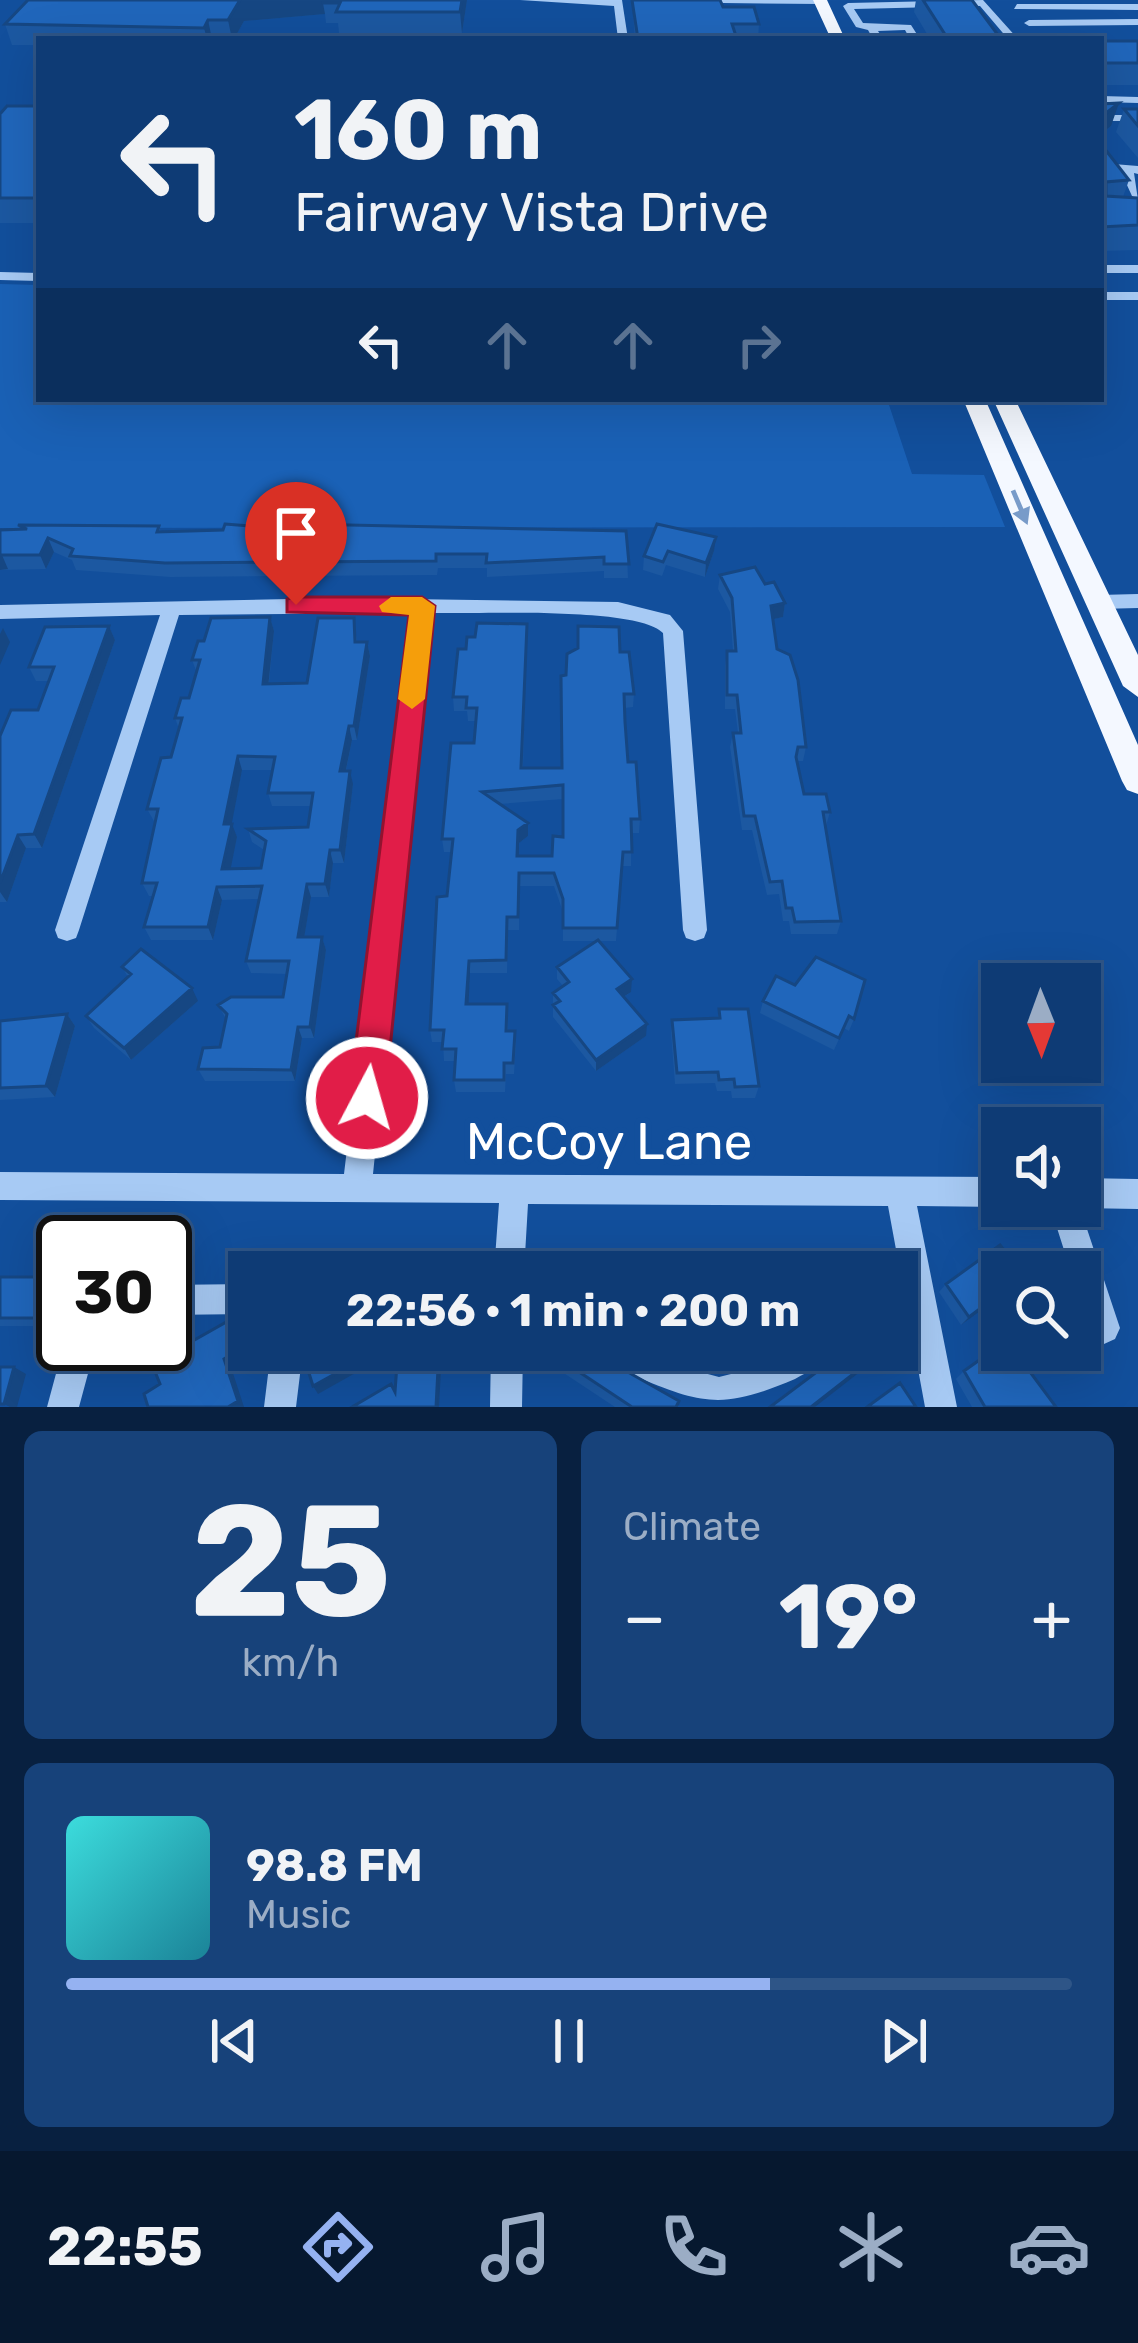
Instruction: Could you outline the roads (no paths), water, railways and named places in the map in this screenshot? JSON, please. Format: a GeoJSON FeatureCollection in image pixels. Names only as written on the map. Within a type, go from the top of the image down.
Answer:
{"type":"FeatureCollection","features":[{"type":"Feature","properties":{"kind":"main road"},"geometry":{"type":"LineString","coordinates":[[802,0],[818,36]]}},
{"type":"Feature","properties":{"kind":"main road"},"geometry":{"type":"LineString","coordinates":[[820,0],[837,36]]}},
{"type":"Feature","properties":{"kind":"main road"},"geometry":{"type":"LineString","coordinates":[[975,402],[1138,782]]}},
{"type":"Feature","properties":{"kind":"main road"},"geometry":{"type":"LineString","coordinates":[[1005,402],[1138,686]]}},
{"type":"Feature","properties":{"kind":"street"},"geometry":{"type":"LineString","coordinates":[[525,0],[641,0]]}},
{"type":"Feature","properties":{"kind":"street"},"geometry":{"type":"LineString","coordinates":[[723,0],[820,0]]}},
{"type":"Feature","properties":{"kind":"street"},"geometry":{"type":"LineString","coordinates":[[618,1],[623,36]]}},
{"type":"Feature","properties":{"kind":"street"},"geometry":{"type":"LineString","coordinates":[[913,36],[908,27],[875,34],[859,26],[848,6],[856,2],[983,3],[1010,36]]}},
{"type":"Feature","properties":{"kind":"street"},"geometry":{"type":"LineString","coordinates":[[1026,19],[1137,13]]}},
{"type":"Feature","properties":{"kind":"street"},"geometry":{"type":"LineString","coordinates":[[1026,19],[1137,13]]}},
{"type":"Feature","properties":{"kind":"street"},"geometry":{"type":"LineString","coordinates":[[1104,99],[1138,100]]}},
{"type":"Feature","properties":{"kind":"street"},"geometry":{"type":"LineString","coordinates":[[1104,118],[1138,118]]}},
{"type":"Feature","properties":{"kind":"street"},"geometry":{"type":"LineString","coordinates":[[1132,170],[1138,196]]}},
{"type":"Feature","properties":{"kind":"street"},"geometry":{"type":"LineString","coordinates":[[1104,269],[1138,269]]}},
{"type":"Feature","properties":{"kind":"street"},"geometry":{"type":"LineString","coordinates":[[0,276],[36,277]]}},
{"type":"Feature","properties":{"kind":"street"},"geometry":{"type":"LineString","coordinates":[[1104,296],[1138,296]]}},
{"type":"Feature","properties":{"kind":"street"},"geometry":{"type":"LineString","coordinates":[[1099,602],[1138,601]]}},
{"type":"Feature","properties":{"kind":"street"},"geometry":{"type":"LineString","coordinates":[[357,1187],[422,606]]}},
{"type":"Feature","properties":{"kind":"street"},"geometry":{"type":"LineString","coordinates":[[0,612],[422,606],[618,609],[663,620],[673,631],[695,930]]}},
{"type":"Feature","properties":{"kind":"street"},"geometry":{"type":"LineString","coordinates":[[67,929],[172,607]]}},
{"type":"Feature","properties":{"kind":"street","name":"McCoy Lane"},"geometry":{"type":"LineString","coordinates":[[0,1186],[981,1192]]}},
{"type":"Feature","properties":{"kind":"street"},"geometry":{"type":"LineString","coordinates":[[510,1251],[514,1189]]}},
{"type":"Feature","properties":{"kind":"street"},"geometry":{"type":"LineString","coordinates":[[900,1191],[905,1251]]}},
{"type":"Feature","properties":{"kind":"street"},"geometry":{"type":"LineString","coordinates":[[1101,1193],[1138,1194]]}},
{"type":"Feature","properties":{"kind":"street"},"geometry":{"type":"LineString","coordinates":[[1073,1227],[1104,1328]]}},
{"type":"Feature","properties":{"kind":"street"},"geometry":{"type":"LineString","coordinates":[[192,1300],[228,1299]]}},
{"type":"Feature","properties":{"kind":"street"},"geometry":{"type":"LineString","coordinates":[[918,1323],[941,1407]]}},
{"type":"Feature","properties":{"kind":"street"},"geometry":{"type":"LineString","coordinates":[[64,1407],[73,1371]]}},
{"type":"Feature","properties":{"kind":"street"},"geometry":{"type":"LineString","coordinates":[[280,1407],[284,1371]]}},
{"type":"Feature","properties":{"kind":"street"},"geometry":{"type":"LineString","coordinates":[[506,1407],[507,1371]]}},
{"type":"Feature","properties":{"kind":"street"},"geometry":{"type":"LineString","coordinates":[[654,1371],[700,1400],[725,1407],[744,1400],[785,1371]]}}]}
